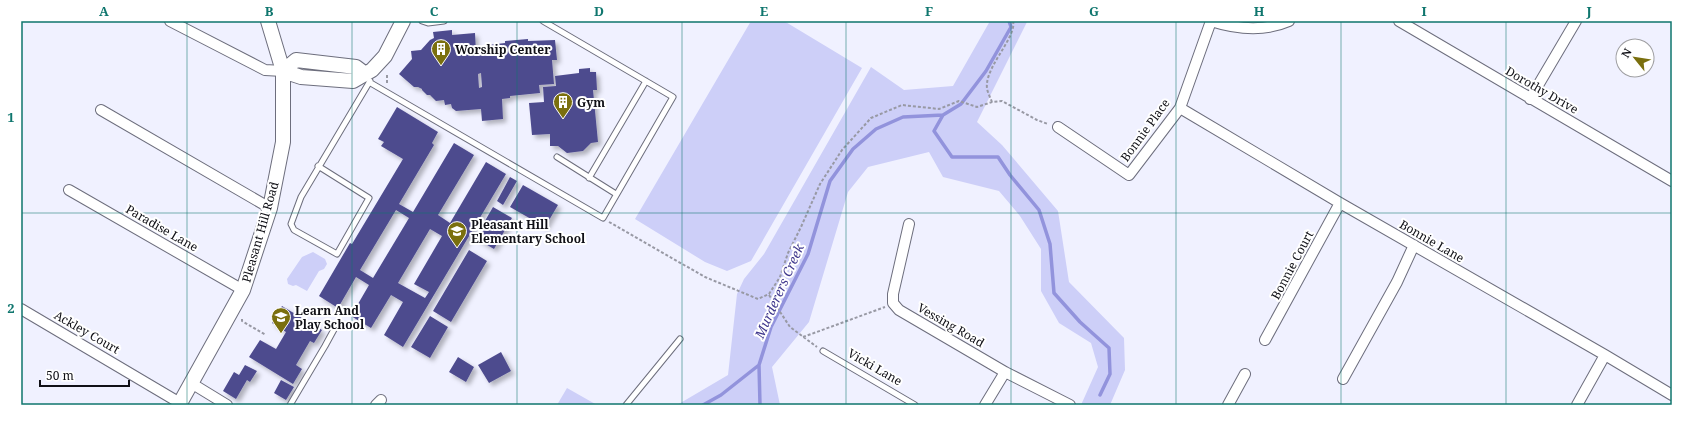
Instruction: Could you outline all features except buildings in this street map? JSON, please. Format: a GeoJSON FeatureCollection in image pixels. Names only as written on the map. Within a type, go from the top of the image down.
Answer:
{"type":"FeatureCollection","features":[{"type":"Feature","properties":{"kind":"street"},"geometry":{"type":"LineString","coordinates":[[170,21],[264,70],[282,70],[296,60],[356,67],[369,75],[385,56],[403,21]]}},
{"type":"Feature","properties":{"kind":"street","name":"Pleasant Hill Road"},"geometry":{"type":"LineString","coordinates":[[180,404],[243,290],[270,208],[283,142],[282,70],[268,21]]}},
{"type":"Feature","properties":{"kind":"street"},"geometry":{"type":"LineString","coordinates":[[1211,21],[1233,27],[1261,28],[1289,21]]}},
{"type":"Feature","properties":{"kind":"street","name":"Bonnie Place"},"geometry":{"type":"LineString","coordinates":[[1058,127],[1129,175],[1180,108],[1211,21]]}},
{"type":"Feature","properties":{"kind":"street","name":"Dorothy Drive"},"geometry":{"type":"LineString","coordinates":[[1398,21],[1672,181]]}},
{"type":"Feature","properties":{"kind":"street"},"geometry":{"type":"LineString","coordinates":[[1530,98],[1576,21]]}},
{"type":"Feature","properties":{"kind":"street","name":"Bonnie Lane"},"geometry":{"type":"LineString","coordinates":[[1180,108],[1340,203],[1672,395]]}},
{"type":"Feature","properties":{"kind":"street"},"geometry":{"type":"LineString","coordinates":[[101,110],[270,208]]}},
{"type":"Feature","properties":{"kind":"street","name":"Paradise Lane"},"geometry":{"type":"LineString","coordinates":[[69,190],[243,290]]}},
{"type":"Feature","properties":{"kind":"street","name":"Bonnie Court"},"geometry":{"type":"LineString","coordinates":[[1265,340],[1340,203]]}},
{"type":"Feature","properties":{"kind":"street"},"geometry":{"type":"LineString","coordinates":[[893,304],[892,294],[909,224]]}},
{"type":"Feature","properties":{"kind":"street"},"geometry":{"type":"LineString","coordinates":[[1343,379],[1397,282],[1414,246]]}},
{"type":"Feature","properties":{"kind":"street","name":"Vessing Road"},"geometry":{"type":"LineString","coordinates":[[893,304],[899,310],[1006,372],[1070,405]]}},
{"type":"Feature","properties":{"kind":"street","name":"Ackley Court"},"geometry":{"type":"LineString","coordinates":[[21,309],[180,404]]}},
{"type":"Feature","properties":{"kind":"street"},"geometry":{"type":"LineString","coordinates":[[1577,405],[1605,355]]}},
{"type":"Feature","properties":{"kind":"street"},"geometry":{"type":"LineString","coordinates":[[985,405],[1006,372]]}},
{"type":"Feature","properties":{"kind":"street"},"geometry":{"type":"LineString","coordinates":[[1228,405],[1245,374]]}},
{"type":"Feature","properties":{"kind":"street"},"geometry":{"type":"LineString","coordinates":[[191,383],[227,405]]}},
{"type":"Feature","properties":{"kind":"lane"},"geometry":{"type":"LineString","coordinates":[[422,21],[428,23],[444,21]]}},
{"type":"Feature","properties":{"kind":"lane"},"geometry":{"type":"LineString","coordinates":[[318,166],[369,198],[337,254],[294,230],[292,224],[301,197],[318,166],[369,75],[603,218],[673,97],[543,21]]}},
{"type":"Feature","properties":{"kind":"lane"},"geometry":{"type":"LineString","coordinates":[[590,178],[646,81]]}},
{"type":"Feature","properties":{"kind":"lane"},"geometry":{"type":"LineString","coordinates":[[557,158],[616,194]]}},
{"type":"Feature","properties":{"kind":"lane"},"geometry":{"type":"LineString","coordinates":[[290,405],[337,324]]}},
{"type":"Feature","properties":{"kind":"lane"},"geometry":{"type":"LineString","coordinates":[[626,405],[680,339]]}},
{"type":"Feature","properties":{"kind":"lane","name":"Vicki Lane"},"geometry":{"type":"LineString","coordinates":[[823,351],[915,405]]}},
{"type":"Feature","properties":{"kind":"path"},"geometry":{"type":"LineString","coordinates":[[992,102],[986,86],[988,74],[1012,32],[1014,24],[1013,21]]}},
{"type":"Feature","properties":{"kind":"path"},"geometry":{"type":"LineString","coordinates":[[386,84],[387,71]]}},
{"type":"Feature","properties":{"kind":"path"},"geometry":{"type":"LineString","coordinates":[[603,218],[705,276],[758,299],[769,294],[780,277],[788,253],[802,227],[820,184],[842,150],[871,118],[902,106],[939,109],[959,101],[977,107],[992,102],[1002,101],[1037,120]]}},
{"type":"Feature","properties":{"kind":"path"},"geometry":{"type":"LineString","coordinates":[[769,294],[790,327],[823,351]]}},
{"type":"Feature","properties":{"kind":"path"},"geometry":{"type":"LineString","coordinates":[[235,304],[247,310],[242,321],[266,335]]}},
{"type":"Feature","properties":{"kind":"path"},"geometry":{"type":"LineString","coordinates":[[803,337],[893,304]]}},
{"type":"Feature","properties":{"kind":"shaded area"},"geometry":{"type":"Polygon","coordinates":[[[751,21],[784,21],[862,68],[751,261],[727,271],[705,262],[635,219],[751,21]]]}},
{"type":"Feature","properties":{"kind":"shaded area"},"geometry":{"type":"Polygon","coordinates":[[[990,21],[1027,22],[977,122],[1002,145],[1058,211],[1069,282],[1124,338],[1125,370],[1110,405],[1081,405],[1098,367],[1091,343],[1059,323],[1041,291],[1041,249],[1020,216],[999,191],[943,177],[929,152],[868,167],[848,192],[809,322],[772,367],[780,405],[677,405],[728,375],[737,294],[744,279],[764,254],[871,67],[904,90],[953,86],[990,21]]]}},
{"type":"Feature","properties":{"kind":"shaded area"},"geometry":{"type":"Polygon","coordinates":[[[313,252],[325,259],[327,264],[324,269],[319,271],[307,291],[296,285],[293,286],[288,284],[287,279],[302,257],[313,252]]]}},
{"type":"Feature","properties":{"kind":"shaded area"},"geometry":{"type":"Polygon","coordinates":[[[567,388],[597,405],[557,405],[567,388]]]}},
{"type":"Feature","properties":{"kind":"waterway","name":"Murderers Creek"},"geometry":{"type":"LineString","coordinates":[[760,405],[759,365],[771,327],[808,254],[830,181],[853,149],[876,129],[903,117],[943,115],[961,104],[986,71],[1011,27],[1009,21]]}},
{"type":"Feature","properties":{"kind":"waterway"},"geometry":{"type":"LineString","coordinates":[[943,115],[934,131],[952,157],[998,157],[1010,175],[1039,210],[1050,244],[1054,293],[1080,322],[1109,348],[1110,374],[1100,395]]}},
{"type":"Feature","properties":{"kind":"waterway"},"geometry":{"type":"LineString","coordinates":[[703,405],[721,395],[759,365]]}},
{"type":"Feature","properties":{"kind":"place","name":"Worship Center"},"geometry":{"type":"Point","coordinates":[441,66]}},
{"type":"Feature","properties":{"kind":"place","name":"Gym"},"geometry":{"type":"Point","coordinates":[563,119]}},
{"type":"Feature","properties":{"kind":"place","name":"Pleasant Hill Elementary School"},"geometry":{"type":"Point","coordinates":[457,248]}},
{"type":"Feature","properties":{"kind":"place","name":"Learn And Play School"},"geometry":{"type":"Point","coordinates":[281,334]}}]}
